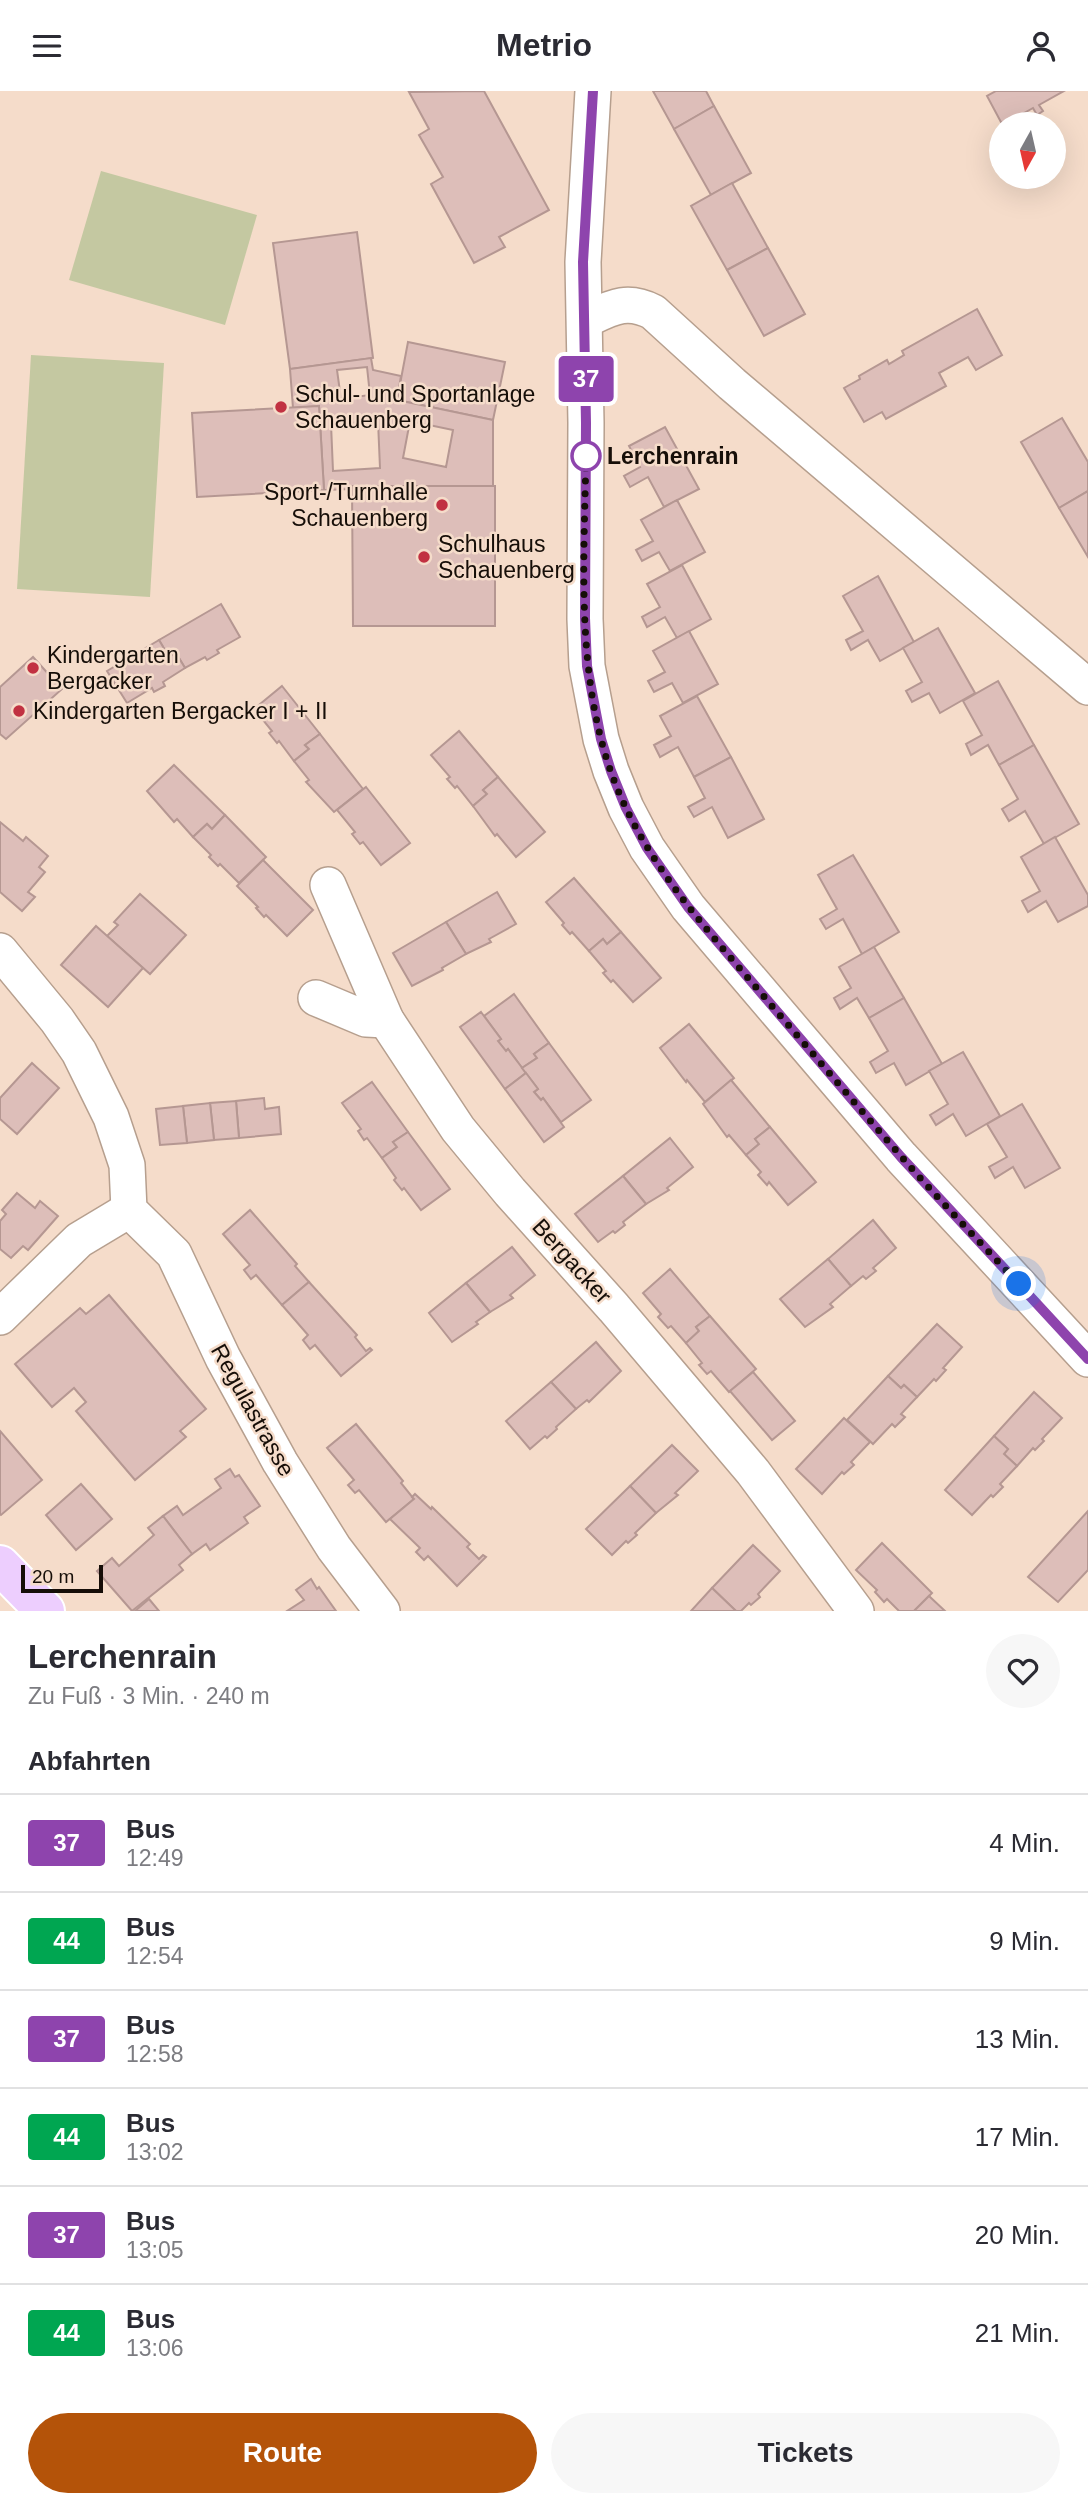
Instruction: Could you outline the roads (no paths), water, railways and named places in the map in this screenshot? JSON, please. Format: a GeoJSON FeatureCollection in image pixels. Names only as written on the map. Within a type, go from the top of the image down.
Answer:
{"type":"FeatureCollection","features":[{"type":"Feature","properties":{"kind":"main road"},"geometry":{"type":"LineString","coordinates":[[0,1566],[45,1611]]}},
{"type":"Feature","properties":{"kind":"street"},"geometry":{"type":"LineString","coordinates":[[593,91],[583,262],[587,666],[601,739],[611,771],[647,848],[716,940],[901,1157],[1088,1359]]}},
{"type":"Feature","properties":{"kind":"street"},"geometry":{"type":"LineString","coordinates":[[585,320],[615,306],[638,305],[653,312],[743,393],[1088,687]]}},
{"type":"Feature","properties":{"kind":"street","name":"Bergacker"},"geometry":{"type":"LineString","coordinates":[[328,885],[386,1020],[458,1129],[753,1472],[856,1611]]}},
{"type":"Feature","properties":{"kind":"street"},"geometry":{"type":"LineString","coordinates":[[0,951],[41,1000],[79,1052],[111,1117],[127,1165],[129,1210],[79,1240],[6,1301]]}},
{"type":"Feature","properties":{"kind":"street"},"geometry":{"type":"LineString","coordinates":[[316,999],[366,1019],[386,1020]]}},
{"type":"Feature","properties":{"kind":"street","name":"Regulastrasse"},"geometry":{"type":"LineString","coordinates":[[129,1210],[174,1254],[223,1358],[280,1462],[334,1548],[382,1611]]}},
{"type":"Feature","properties":{"kind":"place","name":"Schul- und Sportanlage Schauenberg"},"geometry":{"type":"Point","coordinates":[281,407]}},
{"type":"Feature","properties":{"kind":"place","name":"Lerchenrain"},"geometry":{"type":"Point","coordinates":[586,456]}},
{"type":"Feature","properties":{"kind":"place","name":"Sport-/Turnhalle Schauenberg"},"geometry":{"type":"Point","coordinates":[442,505]}},
{"type":"Feature","properties":{"kind":"place","name":"Schulhaus Schauenberg"},"geometry":{"type":"Point","coordinates":[424,557]}},
{"type":"Feature","properties":{"kind":"place","name":"Kindergarten Bergacker"},"geometry":{"type":"Point","coordinates":[33,668]}},
{"type":"Feature","properties":{"kind":"place","name":"Kindergarten Bergacker I + II"},"geometry":{"type":"Point","coordinates":[19,711]}}]}
